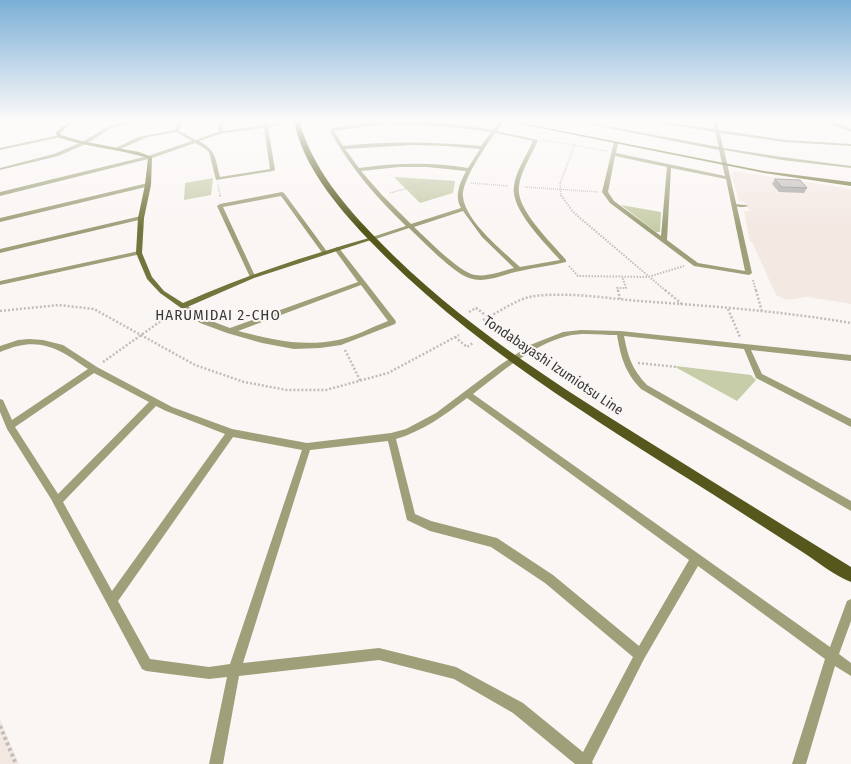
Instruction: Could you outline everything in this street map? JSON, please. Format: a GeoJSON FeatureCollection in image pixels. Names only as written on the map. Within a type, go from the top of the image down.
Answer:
{"type":"FeatureCollection","features":[{"type":"Feature","properties":{"kind":"main road","name":"Tondabayashi Izumiotsu Line"},"geometry":{"type":"LineString","coordinates":[[311,157],[329,189],[371,239],[403,270],[459,318],[514,359],[575,401],[851,575]]}},
{"type":"Feature","properties":{"kind":"street"},"geometry":{"type":"LineString","coordinates":[[0,169],[49,157]]}},
{"type":"Feature","properties":{"kind":"street"},"geometry":{"type":"LineString","coordinates":[[0,194],[150,157],[148,185],[142,218],[139,253],[149,278],[162,292],[203,321],[230,331],[262,340],[294,346],[320,345],[341,342],[392,322],[361,283],[337,249]]}},
{"type":"Feature","properties":{"kind":"street"},"geometry":{"type":"LineString","coordinates":[[212,157],[218,179],[273,170],[270,157]]}},
{"type":"Feature","properties":{"kind":"street"},"geometry":{"type":"LineString","coordinates":[[347,157],[379,196],[409,226],[452,263],[473,277],[488,277],[519,269],[564,261],[527,215],[516,195],[516,186],[529,157]]}},
{"type":"Feature","properties":{"kind":"street"},"geometry":{"type":"LineString","coordinates":[[478,157],[462,183],[460,195],[464,210],[481,233],[519,269]]}},
{"type":"Feature","properties":{"kind":"street"},"geometry":{"type":"LineString","coordinates":[[612,157],[605,192],[612,202],[696,266],[750,273],[722,157]]}},
{"type":"Feature","properties":{"kind":"street"},"geometry":{"type":"LineString","coordinates":[[629,157],[727,178]]}},
{"type":"Feature","properties":{"kind":"street"},"geometry":{"type":"LineString","coordinates":[[683,157],[780,175],[851,184]]}},
{"type":"Feature","properties":{"kind":"street"},"geometry":{"type":"LineString","coordinates":[[767,157],[851,167]]}},
{"type":"Feature","properties":{"kind":"street"},"geometry":{"type":"LineString","coordinates":[[357,170],[402,165],[429,165],[470,170]]}},
{"type":"Feature","properties":{"kind":"street"},"geometry":{"type":"LineString","coordinates":[[664,242],[669,166]]}},
{"type":"Feature","properties":{"kind":"street"},"geometry":{"type":"LineString","coordinates":[[0,220],[148,185]]}},
{"type":"Feature","properties":{"kind":"street"},"geometry":{"type":"LineString","coordinates":[[252,276],[220,206],[282,194],[325,253]]}},
{"type":"Feature","properties":{"kind":"street"},"geometry":{"type":"LineString","coordinates":[[183,306],[214,291],[252,276],[464,210]]}},
{"type":"Feature","properties":{"kind":"street"},"geometry":{"type":"LineString","coordinates":[[0,251],[142,218]]}},
{"type":"Feature","properties":{"kind":"street"},"geometry":{"type":"LineString","coordinates":[[0,283],[139,253]]}},
{"type":"Feature","properties":{"kind":"street"},"geometry":{"type":"LineString","coordinates":[[230,331],[361,283]]}},
{"type":"Feature","properties":{"kind":"street"},"geometry":{"type":"LineString","coordinates":[[0,349],[18,343],[43,343],[60,347],[94,369],[155,402],[231,433],[307,447],[391,437],[408,432],[439,415],[514,359],[534,347],[566,334],[581,332],[620,333],[851,358]]}},
{"type":"Feature","properties":{"kind":"street"},"geometry":{"type":"LineString","coordinates":[[620,333],[625,362],[632,375],[644,386],[660,397],[851,506]]}},
{"type":"Feature","properties":{"kind":"street"},"geometry":{"type":"LineString","coordinates":[[745,346],[759,376],[851,423]]}},
{"type":"Feature","properties":{"kind":"street"},"geometry":{"type":"LineString","coordinates":[[10,426],[94,369]]}},
{"type":"Feature","properties":{"kind":"street"},"geometry":{"type":"LineString","coordinates":[[467,394],[851,670]]}},
{"type":"Feature","properties":{"kind":"street"},"geometry":{"type":"LineString","coordinates":[[0,402],[10,426],[57,501],[146,665],[209,673],[379,654],[456,673],[518,708],[585,763],[640,655],[696,559]]}},
{"type":"Feature","properties":{"kind":"street"},"geometry":{"type":"LineString","coordinates":[[57,501],[155,402]]}},
{"type":"Feature","properties":{"kind":"street"},"geometry":{"type":"LineString","coordinates":[[110,601],[231,433]]}},
{"type":"Feature","properties":{"kind":"street"},"geometry":{"type":"LineString","coordinates":[[391,437],[411,517],[430,526],[493,542],[550,579],[640,655]]}},
{"type":"Feature","properties":{"kind":"street"},"geometry":{"type":"LineString","coordinates":[[216,764],[234,671],[307,447]]}},
{"type":"Feature","properties":{"kind":"street"},"geometry":{"type":"LineString","coordinates":[[799,764],[832,657],[851,605]]}},
{"type":"Feature","properties":{"kind":"lane"},"geometry":{"type":"LineString","coordinates":[[734,205],[746,206]]}},
{"type":"Feature","properties":{"kind":"path"},"geometry":{"type":"LineString","coordinates":[[569,157],[559,190],[563,200],[573,212],[648,277],[682,304]]}},
{"type":"Feature","properties":{"kind":"path"},"geometry":{"type":"LineString","coordinates":[[218,179],[220,206]]}},
{"type":"Feature","properties":{"kind":"path"},"geometry":{"type":"LineString","coordinates":[[379,196],[433,181],[440,180],[462,183]]}},
{"type":"Feature","properties":{"kind":"path"},"geometry":{"type":"LineString","coordinates":[[559,190],[605,192]]}},
{"type":"Feature","properties":{"kind":"path"},"geometry":{"type":"LineString","coordinates":[[564,261],[578,276],[648,277],[693,264]]}},
{"type":"Feature","properties":{"kind":"path"},"geometry":{"type":"LineString","coordinates":[[750,273],[762,312]]}},
{"type":"Feature","properties":{"kind":"path"},"geometry":{"type":"LineString","coordinates":[[620,299],[617,288],[626,288],[622,276]]}},
{"type":"Feature","properties":{"kind":"path"},"geometry":{"type":"LineString","coordinates":[[483,320],[522,300],[534,296],[559,295],[727,308],[821,318],[851,323]]}},
{"type":"Feature","properties":{"kind":"path"},"geometry":{"type":"LineString","coordinates":[[0,311],[54,305],[79,305],[94,309],[195,365],[244,382],[287,390],[326,390],[362,382],[388,374],[458,335]]}},
{"type":"Feature","properties":{"kind":"path"},"geometry":{"type":"LineString","coordinates":[[94,369],[139,335],[183,306]]}},
{"type":"Feature","properties":{"kind":"path"},"geometry":{"type":"LineString","coordinates":[[469,312],[476,308],[488,317]]}},
{"type":"Feature","properties":{"kind":"path"},"geometry":{"type":"LineString","coordinates":[[727,308],[745,346]]}},
{"type":"Feature","properties":{"kind":"path"},"geometry":{"type":"LineString","coordinates":[[454,337],[467,347],[473,343]]}},
{"type":"Feature","properties":{"kind":"path"},"geometry":{"type":"LineString","coordinates":[[341,342],[362,382]]}},
{"type":"Feature","properties":{"kind":"path"},"geometry":{"type":"LineString","coordinates":[[625,362],[677,367]]}},
{"type":"Feature","properties":{"kind":"path"},"geometry":{"type":"LineString","coordinates":[[0,726],[16,764]]}},
{"type":"Feature","properties":{"kind":"shaded area"},"geometry":{"type":"Polygon","coordinates":[[[735,171],[851,189],[851,304],[808,297],[786,300],[776,295],[752,242],[750,242],[744,211],[750,211],[744,202],[739,201],[731,173],[735,171]]]}},
{"type":"Feature","properties":{"kind":"shaded area"},"geometry":{"type":"Polygon","coordinates":[[[0,719],[19,764],[0,764],[0,719]]]}},
{"type":"Feature","properties":{"kind":"green space"},"geometry":{"type":"Polygon","coordinates":[[[394,177],[455,181],[453,193],[420,203],[394,177]]]}},
{"type":"Feature","properties":{"kind":"green space"},"geometry":{"type":"Polygon","coordinates":[[[213,178],[211,195],[184,200],[185,183],[213,178]]]}},
{"type":"Feature","properties":{"kind":"green space"},"geometry":{"type":"Polygon","coordinates":[[[621,205],[661,212],[660,232],[656,232],[621,205]]]}},
{"type":"Feature","properties":{"kind":"green space"},"geometry":{"type":"Polygon","coordinates":[[[676,366],[751,375],[756,380],[737,401],[677,368],[676,366]]]}},
{"type":"Feature","properties":{"kind":"building"},"geometry":{"type":"Polygon","coordinates":[[[775,179],[800,180],[807,188],[782,187],[775,179]]]}},
{"type":"Feature","properties":{"kind":"district","name":"HARUMIDAI 2-CHO"},"geometry":{"type":"Point","coordinates":[218,316]}}]}
